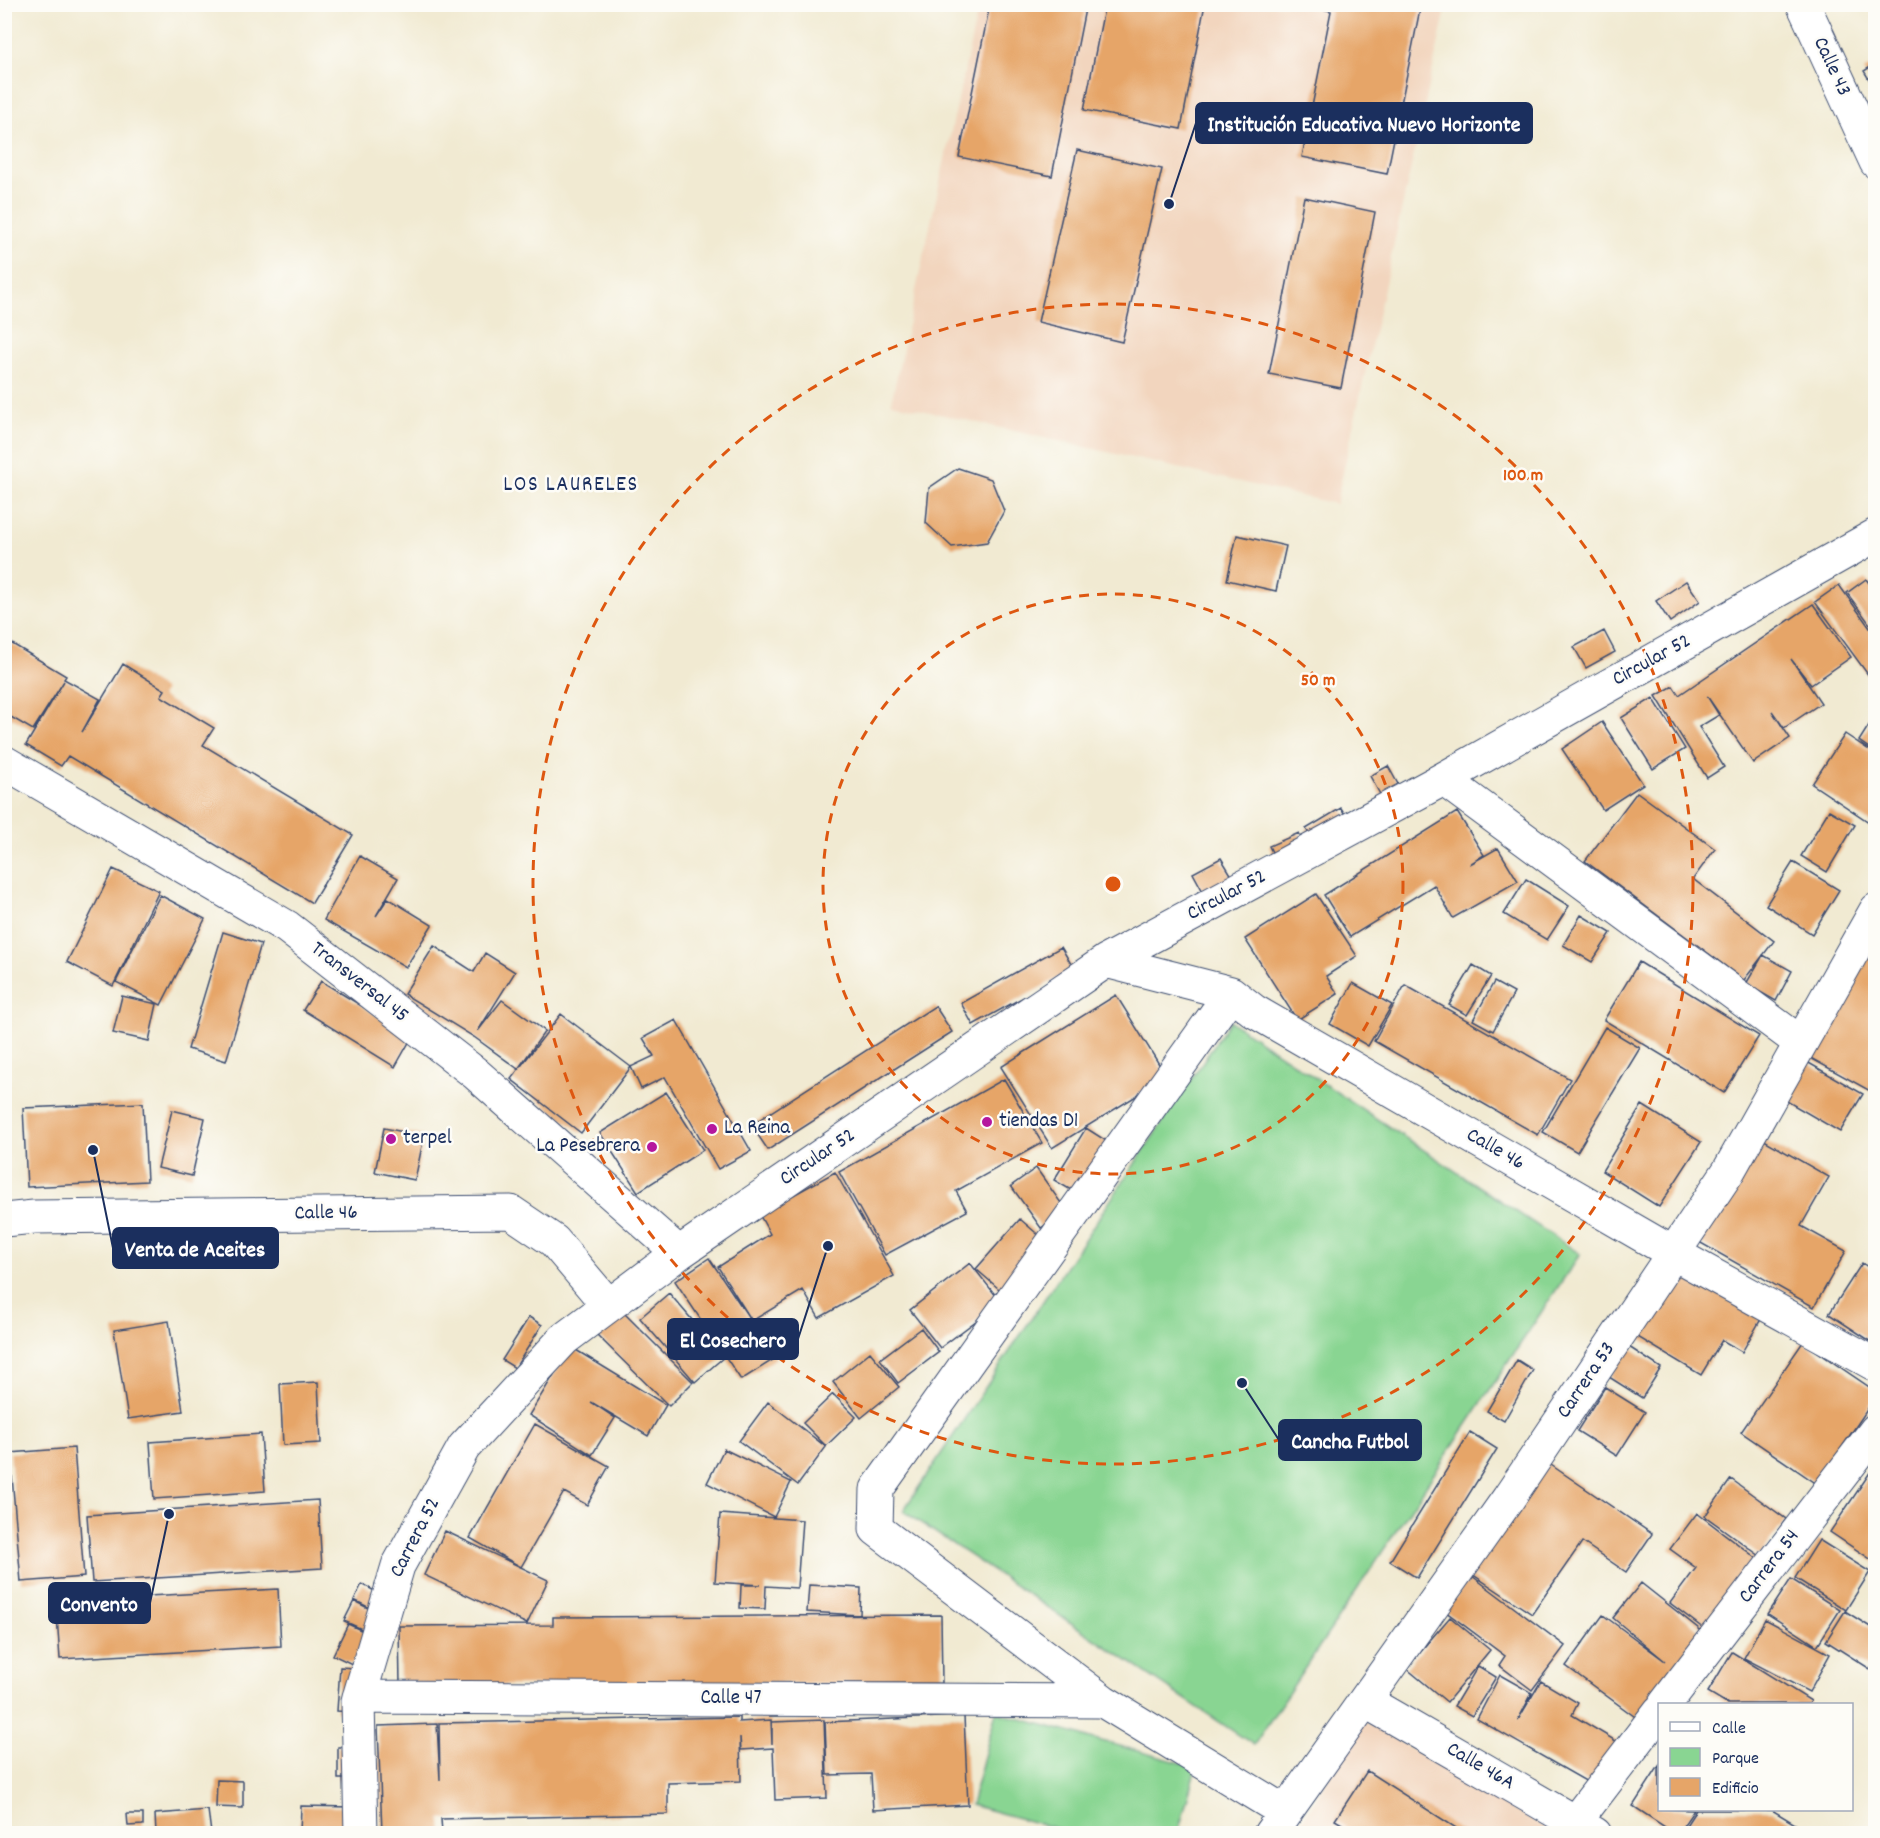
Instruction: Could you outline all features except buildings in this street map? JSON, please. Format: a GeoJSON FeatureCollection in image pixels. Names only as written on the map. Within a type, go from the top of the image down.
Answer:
{"type":"FeatureCollection","features":[{"type":"Feature","properties":{"kind":"street","name":"Calle 43"},"geometry":{"type":"LineString","coordinates":[[1803,4],[1875,162]]}},
{"type":"Feature","properties":{"kind":"street","name":"Circular 52"},"geometry":{"type":"LineString","coordinates":[[608,1305],[1106,961],[1443,779],[1875,535]]}},
{"type":"Feature","properties":{"kind":"street","name":"Transversal 45"},"geometry":{"type":"LineString","coordinates":[[4,762],[286,927],[475,1073],[679,1254]]}},
{"type":"Feature","properties":{"kind":"street"},"geometry":{"type":"LineString","coordinates":[[1443,779],[1801,1043]]}},
{"type":"Feature","properties":{"kind":"street","name":"Carrera 53"},"geometry":{"type":"LineString","coordinates":[[1278,1823],[1508,1499],[1728,1172],[1875,910]]}},
{"type":"Feature","properties":{"kind":"street","name":"Calle 46"},"geometry":{"type":"LineString","coordinates":[[1106,961],[1231,993],[1254,1011],[1673,1253],[1875,1365]]}},
{"type":"Feature","properties":{"kind":"street"},"geometry":{"type":"LineString","coordinates":[[1231,993],[877,1489],[876,1529],[1103,1701],[1278,1823]]}},
{"type":"Feature","properties":{"kind":"street","name":"Calle 46"},"geometry":{"type":"LineString","coordinates":[[4,1220],[34,1217],[511,1212],[554,1240],[608,1305]]}},
{"type":"Feature","properties":{"kind":"street","name":"Carrera 52"},"geometry":{"type":"LineString","coordinates":[[361,1833],[359,1697],[398,1566],[464,1448],[564,1339],[608,1305]]}},
{"type":"Feature","properties":{"kind":"street","name":"Carrera 54"},"geometry":{"type":"LineString","coordinates":[[1666,1703],[1875,1430]]}},
{"type":"Feature","properties":{"kind":"street","name":"Calle 47"},"geometry":{"type":"LineString","coordinates":[[359,1697],[1103,1701]]}},
{"type":"Feature","properties":{"kind":"street","name":"Calle 46A"},"geometry":{"type":"LineString","coordinates":[[1365,1701],[1585,1828]]}},
{"type":"Feature","properties":{"kind":"street"},"geometry":{"type":"LineString","coordinates":[[1585,1828],[1658,1713]]}},
{"type":"Feature","properties":{"kind":"shaded area"},"geometry":{"type":"Polygon","coordinates":[[[979,5],[1447,5],[1336,504],[891,403],[979,5]]]}},
{"type":"Feature","properties":{"kind":"shaded area"},"geometry":{"type":"Polygon","coordinates":[[[1362,1720],[1554,1833],[1295,1834],[1362,1720]]]}},
{"type":"Feature","properties":{"kind":"green space"},"geometry":{"type":"Polygon","coordinates":[[[1230,1021],[1580,1254],[1254,1745],[903,1511],[1230,1021]]]}},
{"type":"Feature","properties":{"kind":"green space"},"geometry":{"type":"Polygon","coordinates":[[[996,1712],[1196,1767],[1178,1833],[1073,1833],[971,1805],[996,1712]]]}},
{"type":"Feature","properties":{"kind":"place","name":"Institución Educativa Nuevo Horizonte"},"geometry":{"type":"Point","coordinates":[1169,204]}},
{"type":"Feature","properties":{"kind":"place","name":"tiendas D1"},"geometry":{"type":"Point","coordinates":[987,1122]}},
{"type":"Feature","properties":{"kind":"place","name":"La Reina"},"geometry":{"type":"Point","coordinates":[712,1129]}},
{"type":"Feature","properties":{"kind":"place","name":"terpel"},"geometry":{"type":"Point","coordinates":[391,1139]}},
{"type":"Feature","properties":{"kind":"place","name":"La Pesebrera"},"geometry":{"type":"Point","coordinates":[652,1147]}},
{"type":"Feature","properties":{"kind":"place","name":"Venta de Aceites"},"geometry":{"type":"Point","coordinates":[93,1150]}},
{"type":"Feature","properties":{"kind":"place","name":"El Cosechero"},"geometry":{"type":"Point","coordinates":[828,1246]}},
{"type":"Feature","properties":{"kind":"place","name":"Cancha Futbol"},"geometry":{"type":"Point","coordinates":[1242,1383]}},
{"type":"Feature","properties":{"kind":"place","name":"Convento"},"geometry":{"type":"Point","coordinates":[169,1514]}},
{"type":"Feature","properties":{"kind":"district","name":"LOS LAURELES"},"geometry":{"type":"Point","coordinates":[571,485]}}]}
